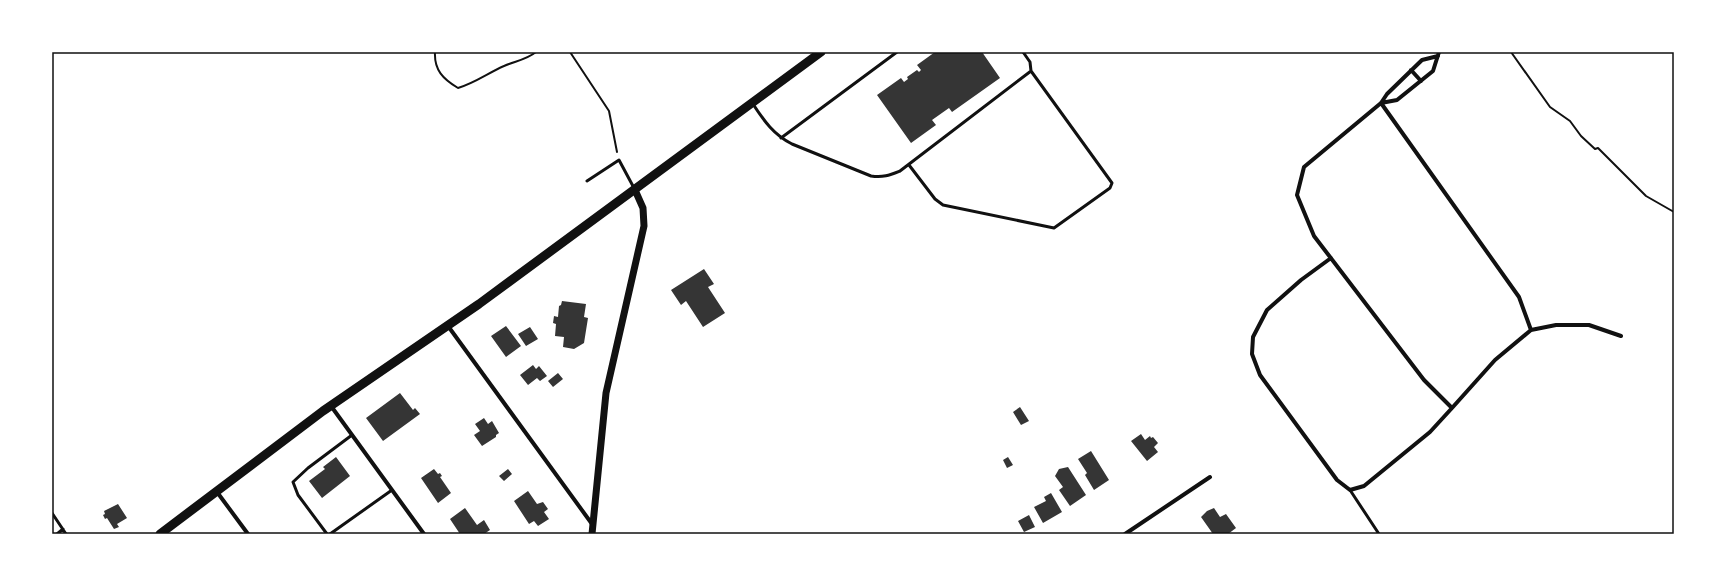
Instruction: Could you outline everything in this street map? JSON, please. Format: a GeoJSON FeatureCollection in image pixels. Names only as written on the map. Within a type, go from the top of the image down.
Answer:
{"type":"FeatureCollection","features":[{"type":"Feature","properties":{"kind":"main road"},"geometry":{"type":"LineString","coordinates":[[160,534],[331,406],[448,326],[821,52]]}},
{"type":"Feature","properties":{"kind":"street"},"geometry":{"type":"LineString","coordinates":[[1439,54],[1422,60],[1387,94],[1381,103],[1304,167],[1297,194],[1314,236],[1424,380],[1452,408]]}},
{"type":"Feature","properties":{"kind":"street"},"geometry":{"type":"LineString","coordinates":[[1381,103],[1397,100],[1433,71],[1439,54]]}},
{"type":"Feature","properties":{"kind":"street"},"geometry":{"type":"LineString","coordinates":[[1411,70],[1421,81]]}},
{"type":"Feature","properties":{"kind":"street"},"geometry":{"type":"LineString","coordinates":[[1381,103],[1519,297],[1531,330]]}},
{"type":"Feature","properties":{"kind":"street"},"geometry":{"type":"LineString","coordinates":[[592,534],[606,392],[644,226],[642,208],[635,190]]}},
{"type":"Feature","properties":{"kind":"street"},"geometry":{"type":"LineString","coordinates":[[1331,258],[1301,280],[1267,310],[1253,336],[1252,354],[1260,375],[1338,480],[1350,490],[1364,486],[1430,432],[1495,360],[1531,330],[1556,325],[1589,325],[1622,336]]}},
{"type":"Feature","properties":{"kind":"street"},"geometry":{"type":"LineString","coordinates":[[448,326],[592,525]]}},
{"type":"Feature","properties":{"kind":"street"},"geometry":{"type":"LineString","coordinates":[[331,406],[424,534]]}},
{"type":"Feature","properties":{"kind":"street"},"geometry":{"type":"LineString","coordinates":[[1125,534],[1210,476]]}},
{"type":"Feature","properties":{"kind":"street"},"geometry":{"type":"LineString","coordinates":[[217,492],[248,534]]}},
{"type":"Feature","properties":{"kind":"lane"},"geometry":{"type":"LineString","coordinates":[[782,138],[897,52]]}},
{"type":"Feature","properties":{"kind":"lane"},"geometry":{"type":"LineString","coordinates":[[909,164],[935,199],[943,205],[1054,228],[1110,188],[1112,183],[1031,71],[1030,62],[1023,52]]}},
{"type":"Feature","properties":{"kind":"lane"},"geometry":{"type":"LineString","coordinates":[[752,103],[772,130],[782,138],[871,176],[888,176],[909,164],[1031,71]]}},
{"type":"Feature","properties":{"kind":"lane"},"geometry":{"type":"LineString","coordinates":[[587,181],[619,160],[635,190]]}},
{"type":"Feature","properties":{"kind":"lane"},"geometry":{"type":"LineString","coordinates":[[326,534],[298,495],[293,482],[308,468],[352,435]]}},
{"type":"Feature","properties":{"kind":"lane"},"geometry":{"type":"LineString","coordinates":[[330,534],[392,490]]}},
{"type":"Feature","properties":{"kind":"lane"},"geometry":{"type":"LineString","coordinates":[[1350,490],[1379,534]]}},
{"type":"Feature","properties":{"kind":"lane"},"geometry":{"type":"LineString","coordinates":[[52,513],[66,534]]}},
{"type":"Feature","properties":{"kind":"lane"},"geometry":{"type":"LineString","coordinates":[[57,534],[63,530]]}},
{"type":"Feature","properties":{"kind":"path"},"geometry":{"type":"LineString","coordinates":[[435,52],[435,64],[447,81],[458,88],[472,84],[505,66],[528,58],[536,52]]}},
{"type":"Feature","properties":{"kind":"path"},"geometry":{"type":"LineString","coordinates":[[570,52],[609,111],[619,160]]}},
{"type":"Feature","properties":{"kind":"path"},"geometry":{"type":"LineString","coordinates":[[1511,52],[1550,107],[1570,121],[1595,149],[1598,148],[1646,196],[1674,212]]}},
{"type":"Feature","properties":{"kind":"building"},"geometry":{"type":"Polygon","coordinates":[[[935,52],[982,52],[1000,78],[952,112],[949,108],[932,120],[936,125],[911,143],[877,95],[901,78],[904,82],[908,79],[907,77],[917,70],[919,72],[921,70],[917,65],[935,52]]]}},
{"type":"Feature","properties":{"kind":"building"},"geometry":{"type":"Polygon","coordinates":[[[704,269],[714,284],[708,287],[725,313],[703,327],[686,301],[681,305],[671,290],[704,269]]]}},
{"type":"Feature","properties":{"kind":"building"},"geometry":{"type":"Polygon","coordinates":[[[562,301],[586,304],[584,317],[588,318],[584,343],[574,349],[563,347],[564,337],[555,336],[556,324],[553,323],[554,316],[558,317],[559,306],[561,305],[562,301]]]}},
{"type":"Feature","properties":{"kind":"building"},"geometry":{"type":"Polygon","coordinates":[[[506,326],[521,346],[506,357],[491,336],[506,326]]]}},
{"type":"Feature","properties":{"kind":"building"},"geometry":{"type":"Polygon","coordinates":[[[530,327],[538,339],[526,346],[518,334],[530,327]]]}},
{"type":"Feature","properties":{"kind":"building"},"geometry":{"type":"Polygon","coordinates":[[[533,365],[536,369],[539,366],[547,376],[540,381],[537,378],[528,385],[520,375],[533,365]]]}},
{"type":"Feature","properties":{"kind":"building"},"geometry":{"type":"Polygon","coordinates":[[[558,373],[563,379],[553,387],[548,381],[558,373]]]}},
{"type":"Feature","properties":{"kind":"building"},"geometry":{"type":"Polygon","coordinates":[[[400,393],[413,410],[415,408],[420,414],[383,441],[366,418],[400,393]]]}},
{"type":"Feature","properties":{"kind":"building"},"geometry":{"type":"Polygon","coordinates":[[[1020,407],[1029,421],[1021,425],[1013,412],[1020,407]]]}},
{"type":"Feature","properties":{"kind":"building"},"geometry":{"type":"Polygon","coordinates":[[[484,418],[488,424],[492,421],[499,433],[496,437],[482,446],[474,435],[480,431],[475,424],[484,418]]]}},
{"type":"Feature","properties":{"kind":"building"},"geometry":{"type":"Polygon","coordinates":[[[1141,434],[1145,440],[1150,436],[1151,438],[1153,437],[1158,443],[1154,447],[1158,452],[1147,461],[1131,441],[1141,434]]]}},
{"type":"Feature","properties":{"kind":"building"},"geometry":{"type":"Polygon","coordinates":[[[1091,451],[1109,480],[1094,490],[1085,475],[1087,473],[1078,459],[1091,451]]]}},
{"type":"Feature","properties":{"kind":"building"},"geometry":{"type":"Polygon","coordinates":[[[336,457],[350,476],[322,498],[309,481],[325,469],[323,467],[336,457]]]}},
{"type":"Feature","properties":{"kind":"building"},"geometry":{"type":"Polygon","coordinates":[[[1008,457],[1013,465],[1007,468],[1003,460],[1008,457]]]}},
{"type":"Feature","properties":{"kind":"building"},"geometry":{"type":"Polygon","coordinates":[[[1068,467],[1086,495],[1070,506],[1059,490],[1063,487],[1055,476],[1059,469],[1068,467]]]}},
{"type":"Feature","properties":{"kind":"building"},"geometry":{"type":"Polygon","coordinates":[[[434,469],[438,474],[440,473],[442,476],[440,477],[451,493],[438,503],[421,478],[434,469]]]}},
{"type":"Feature","properties":{"kind":"building"},"geometry":{"type":"Polygon","coordinates":[[[508,469],[512,474],[504,481],[499,476],[508,469]]]}},
{"type":"Feature","properties":{"kind":"building"},"geometry":{"type":"Polygon","coordinates":[[[528,491],[537,504],[543,502],[548,509],[544,512],[549,519],[538,526],[534,521],[529,524],[514,501],[528,491]]]}},
{"type":"Feature","properties":{"kind":"building"},"geometry":{"type":"Polygon","coordinates":[[[1051,493],[1062,512],[1043,523],[1034,507],[1046,501],[1044,497],[1051,493]]]}},
{"type":"Feature","properties":{"kind":"building"},"geometry":{"type":"Polygon","coordinates":[[[118,504],[127,518],[117,524],[119,527],[114,529],[107,518],[105,519],[103,515],[105,514],[104,511],[118,504]]]}},
{"type":"Feature","properties":{"kind":"building"},"geometry":{"type":"Polygon","coordinates":[[[465,508],[477,525],[484,520],[490,530],[484,534],[460,534],[450,519],[465,508]]]}},
{"type":"Feature","properties":{"kind":"building"},"geometry":{"type":"Polygon","coordinates":[[[1214,508],[1220,517],[1226,514],[1236,528],[1228,534],[1213,534],[1201,517],[1207,511],[1214,508]]]}},
{"type":"Feature","properties":{"kind":"building"},"geometry":{"type":"Polygon","coordinates":[[[1029,515],[1035,527],[1024,532],[1018,521],[1029,515]]]}}]}
